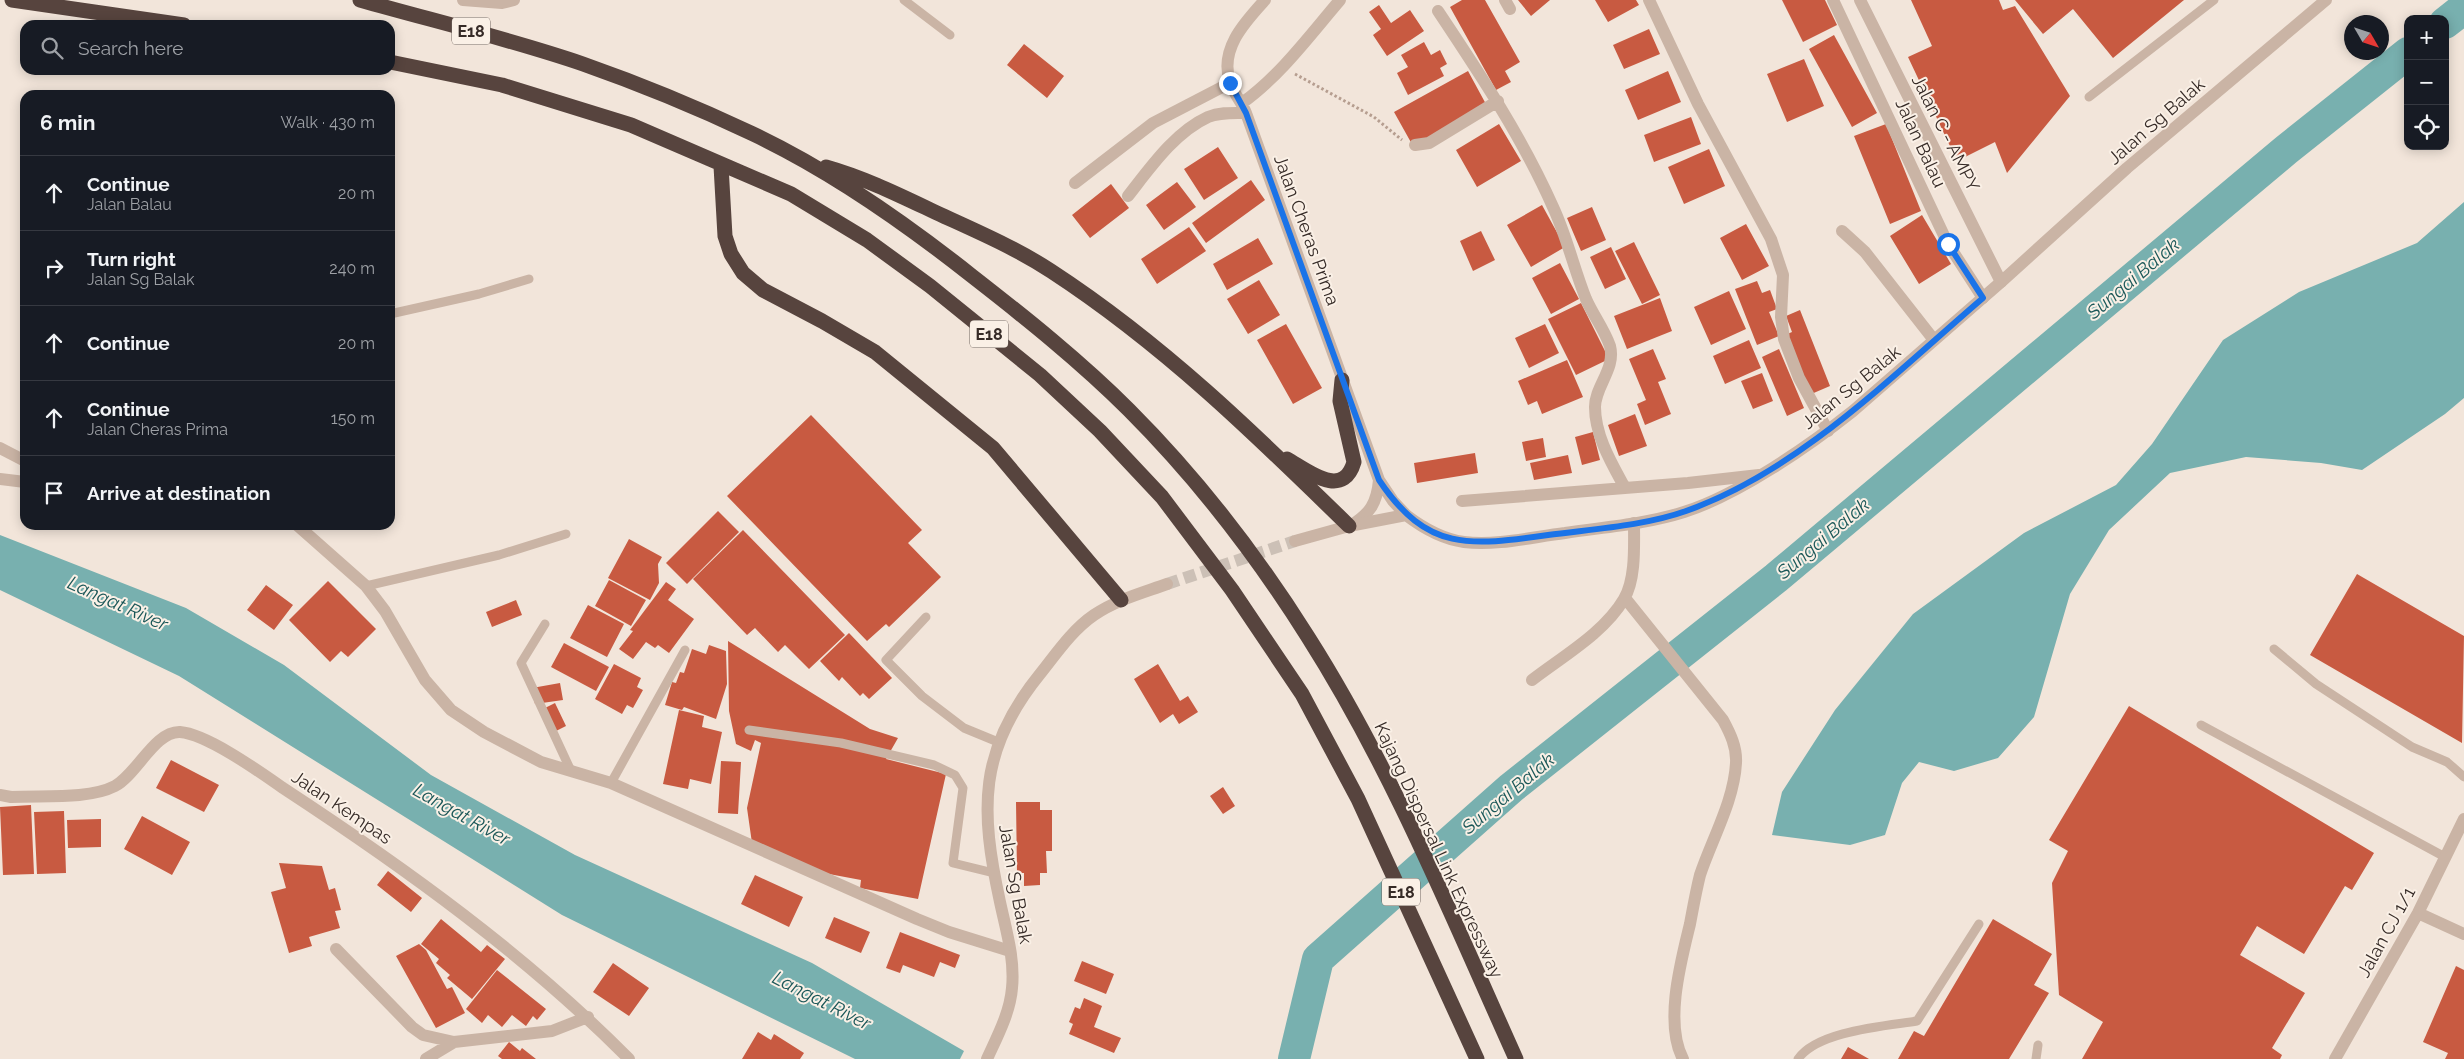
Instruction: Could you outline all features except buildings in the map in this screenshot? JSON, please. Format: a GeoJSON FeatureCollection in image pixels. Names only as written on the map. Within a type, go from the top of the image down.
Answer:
{"type":"FeatureCollection","features":[{"type":"Feature","properties":{"kind":"highway"},"geometry":{"type":"LineString","coordinates":[[12,0],[150,20]]}},
{"type":"Feature","properties":{"kind":"highway","name":"Kajang Dispersal Link Expressway"},"geometry":{"type":"LineString","coordinates":[[360,0],[524,45],[582,64],[646,88],[709,115],[812,164],[894,217],[952,260],[1009,305],[1128,409],[1190,475],[1308,636],[1389,781],[1516,1059]]}},
{"type":"Feature","properties":{"kind":"highway","name":"E18"},"geometry":{"type":"LineString","coordinates":[[395,63],[502,85],[630,124],[721,166],[790,194],[867,240],[930,286],[1040,375],[1100,431],[1162,498],[1232,590],[1302,694],[1358,798],[1477,1059]]}},
{"type":"Feature","properties":{"kind":"highway"},"geometry":{"type":"LineString","coordinates":[[812,164],[864,179],[989,236],[1050,270],[1116,315],[1174,361],[1269,448],[1349,526]]}},
{"type":"Feature","properties":{"kind":"highway"},"geometry":{"type":"LineString","coordinates":[[721,166],[725,236],[731,254],[743,273],[762,290],[822,321],[875,352],[993,448],[1121,600]]}},
{"type":"Feature","properties":{"kind":"highway"},"geometry":{"type":"LineString","coordinates":[[1269,448],[1326,481],[1336,481],[1352,471],[1354,462],[1340,401],[1342,380]]}},
{"type":"Feature","properties":{"kind":"street"},"geometry":{"type":"LineString","coordinates":[[463,0],[502,3],[514,0]]}},
{"type":"Feature","properties":{"kind":"street","name":"Jalan Cheras Prima"},"geometry":{"type":"LineString","coordinates":[[1265,0],[1236,36],[1226,61],[1230,83],[1244,108],[1379,480],[1393,501],[1406,515]]}},
{"type":"Feature","properties":{"kind":"street"},"geometry":{"type":"LineString","coordinates":[[1128,196],[1162,154],[1193,126],[1209,117],[1244,108],[1340,0]]}},
{"type":"Feature","properties":{"kind":"street"},"geometry":{"type":"LineString","coordinates":[[1649,0],[1698,104],[1771,239],[1782,275],[1781,317],[1784,339],[1800,378],[1828,431]]}},
{"type":"Feature","properties":{"kind":"street","name":"Jalan Balau"},"geometry":{"type":"LineString","coordinates":[[1833,0],[1948,244],[1983,298]]}},
{"type":"Feature","properties":{"kind":"street","name":"Jalan C - AMPY"},"geometry":{"type":"LineString","coordinates":[[1860,0],[2001,282]]}},
{"type":"Feature","properties":{"kind":"street","name":"Jalan Sg Balak"},"geometry":{"type":"LineString","coordinates":[[1406,515],[1432,532],[1462,542],[1494,543],[1634,523],[1685,512],[1759,475],[1828,431],[1983,298],[2127,168],[2326,0]]}},
{"type":"Feature","properties":{"kind":"street"},"geometry":{"type":"LineString","coordinates":[[1438,11],[1498,101],[1552,204],[1567,238],[1587,300],[1604,330],[1610,349],[1610,368],[1600,387],[1595,406],[1598,427],[1605,448],[1625,488]]}},
{"type":"Feature","properties":{"kind":"street"},"geometry":{"type":"LineString","coordinates":[[1075,183],[1153,123],[1230,83]]}},
{"type":"Feature","properties":{"kind":"street"},"geometry":{"type":"LineString","coordinates":[[1415,146],[1429,143],[1498,101]]}},
{"type":"Feature","properties":{"kind":"street"},"geometry":{"type":"LineString","coordinates":[[1842,230],[1865,252],[1934,340]]}},
{"type":"Feature","properties":{"kind":"street"},"geometry":{"type":"LineString","coordinates":[[0,448],[20,458]]}},
{"type":"Feature","properties":{"kind":"street"},"geometry":{"type":"LineString","coordinates":[[1462,501],[1759,475]]}},
{"type":"Feature","properties":{"kind":"street"},"geometry":{"type":"LineString","coordinates":[[0,479],[20,481]]}},
{"type":"Feature","properties":{"kind":"street"},"geometry":{"type":"LineString","coordinates":[[1349,526],[1365,516],[1373,507],[1377,497],[1379,480]]}},
{"type":"Feature","properties":{"kind":"street"},"geometry":{"type":"LineString","coordinates":[[1295,541],[1349,526],[1406,515]]}},
{"type":"Feature","properties":{"kind":"street"},"geometry":{"type":"LineString","coordinates":[[1532,680],[1599,629],[1625,598],[1633,565],[1634,523]]}},
{"type":"Feature","properties":{"kind":"street"},"geometry":{"type":"LineString","coordinates":[[303,530],[366,586],[385,611],[424,680],[451,710],[484,732],[540,762],[610,783],[917,919],[949,932],[1010,951]]}},
{"type":"Feature","properties":{"kind":"street","name":"Jalan Sg Balak"},"geometry":{"type":"LineString","coordinates":[[987,1059],[1000,1030],[1012,990],[1013,969],[994,873],[987,817],[988,790],[998,742],[1028,689],[1072,635],[1093,615],[1121,600],[1167,584]]}},
{"type":"Feature","properties":{"kind":"street"},"geometry":{"type":"LineString","coordinates":[[1625,598],[1724,720],[1734,740],[1736,762],[1731,788],[1700,876],[1678,977],[1674,1014],[1679,1052],[1683,1059]]}},
{"type":"Feature","properties":{"kind":"street","name":"Jalan Kempas"},"geometry":{"type":"LineString","coordinates":[[0,795],[11,797],[97,793],[115,786],[128,776],[165,736],[179,732],[195,736],[242,761],[353,834],[422,884],[588,1017],[629,1059]]}},
{"type":"Feature","properties":{"kind":"street","name":"Jalan CJ 1/1"},"geometry":{"type":"LineString","coordinates":[[2335,1059],[2418,913],[2464,819]]}},
{"type":"Feature","properties":{"kind":"street"},"geometry":{"type":"LineString","coordinates":[[2418,913],[2464,934]]}},
{"type":"Feature","properties":{"kind":"street"},"geometry":{"type":"LineString","coordinates":[[336,949],[423,1036],[454,1042],[552,1031],[588,1017]]}},
{"type":"Feature","properties":{"kind":"street"},"geometry":{"type":"LineString","coordinates":[[426,1059],[454,1042]]}},
{"type":"Feature","properties":{"kind":"lane"},"geometry":{"type":"LineString","coordinates":[[904,0],[950,35]]}},
{"type":"Feature","properties":{"kind":"lane"},"geometry":{"type":"LineString","coordinates":[[2089,97],[2214,0]]}},
{"type":"Feature","properties":{"kind":"lane"},"geometry":{"type":"LineString","coordinates":[[395,313],[479,294],[529,279]]}},
{"type":"Feature","properties":{"kind":"lane"},"geometry":{"type":"LineString","coordinates":[[366,586],[499,555],[566,534]]}},
{"type":"Feature","properties":{"kind":"lane"},"geometry":{"type":"LineString","coordinates":[[926,617],[886,660],[922,696],[964,728],[998,742]]}},
{"type":"Feature","properties":{"kind":"lane"},"geometry":{"type":"LineString","coordinates":[[545,624],[521,663],[571,771]]}},
{"type":"Feature","properties":{"kind":"lane"},"geometry":{"type":"LineString","coordinates":[[2274,649],[2316,684],[2412,747],[2447,762],[2464,777]]}},
{"type":"Feature","properties":{"kind":"lane"},"geometry":{"type":"LineString","coordinates":[[610,783],[685,650]]}},
{"type":"Feature","properties":{"kind":"lane"},"geometry":{"type":"LineString","coordinates":[[2201,725],[2445,857]]}},
{"type":"Feature","properties":{"kind":"lane"},"geometry":{"type":"LineString","coordinates":[[749,730],[841,743],[934,765],[955,774],[963,788],[953,863],[994,873]]}},
{"type":"Feature","properties":{"kind":"lane"},"geometry":{"type":"LineString","coordinates":[[1798,1059],[1802,1053],[1838,1034],[1917,1021],[1979,924]]}},
{"type":"Feature","properties":{"kind":"lane"},"geometry":{"type":"LineString","coordinates":[[2036,1059],[2038,1045]]}},
{"type":"Feature","properties":{"kind":"path"},"geometry":{"type":"LineString","coordinates":[[1282,66],[1356,106],[1374,117],[1405,143],[1415,146]]}},
{"type":"Feature","properties":{"kind":"water"},"geometry":{"type":"Polygon","coordinates":[[[2464,202],[2464,398],[2445,414],[2362,470],[2321,463],[2246,457],[2170,473],[2109,530],[2070,594],[2034,717],[1998,758],[1954,771],[1919,762],[1902,783],[1885,835],[1850,845],[1772,835],[1782,792],[1835,710],[1913,614],[2024,533],[2116,485],[2152,444],[2223,340],[2299,292],[2417,243],[2464,202]]]}},
{"type":"Feature","properties":{"kind":"water","name":"Langat River"},"geometry":{"type":"Polygon","coordinates":[[[0,535],[186,608],[284,665],[431,775],[575,855],[812,963],[964,1051],[960,1059],[855,1059],[562,915],[179,676],[0,590],[0,535]]]}},
{"type":"Feature","properties":{"kind":"waterway","name":"Sungai Balak"},"geometry":{"type":"LineString","coordinates":[[2449,20],[2464,8]]}},
{"type":"Feature","properties":{"kind":"waterway","name":"Sungai Balak"},"geometry":{"type":"LineString","coordinates":[[1294,1059],[1318,959],[1511,788],[1776,578],[2286,150],[2404,56]]}},
{"type":"Feature","properties":{"kind":"tunnel"},"geometry":{"type":"LineString","coordinates":[[1167,584],[1295,541]]}},
{"type":"Feature","properties":{"kind":"route"},"geometry":{"type":"LineString","coordinates":[[1230,83],[1246,113],[1379,480],[1393,501],[1419,525],[1446,538],[1462,542],[1494,543],[1634,523],[1685,512],[1769,469],[1828,431],[1983,298],[1948,244]]}}]}
